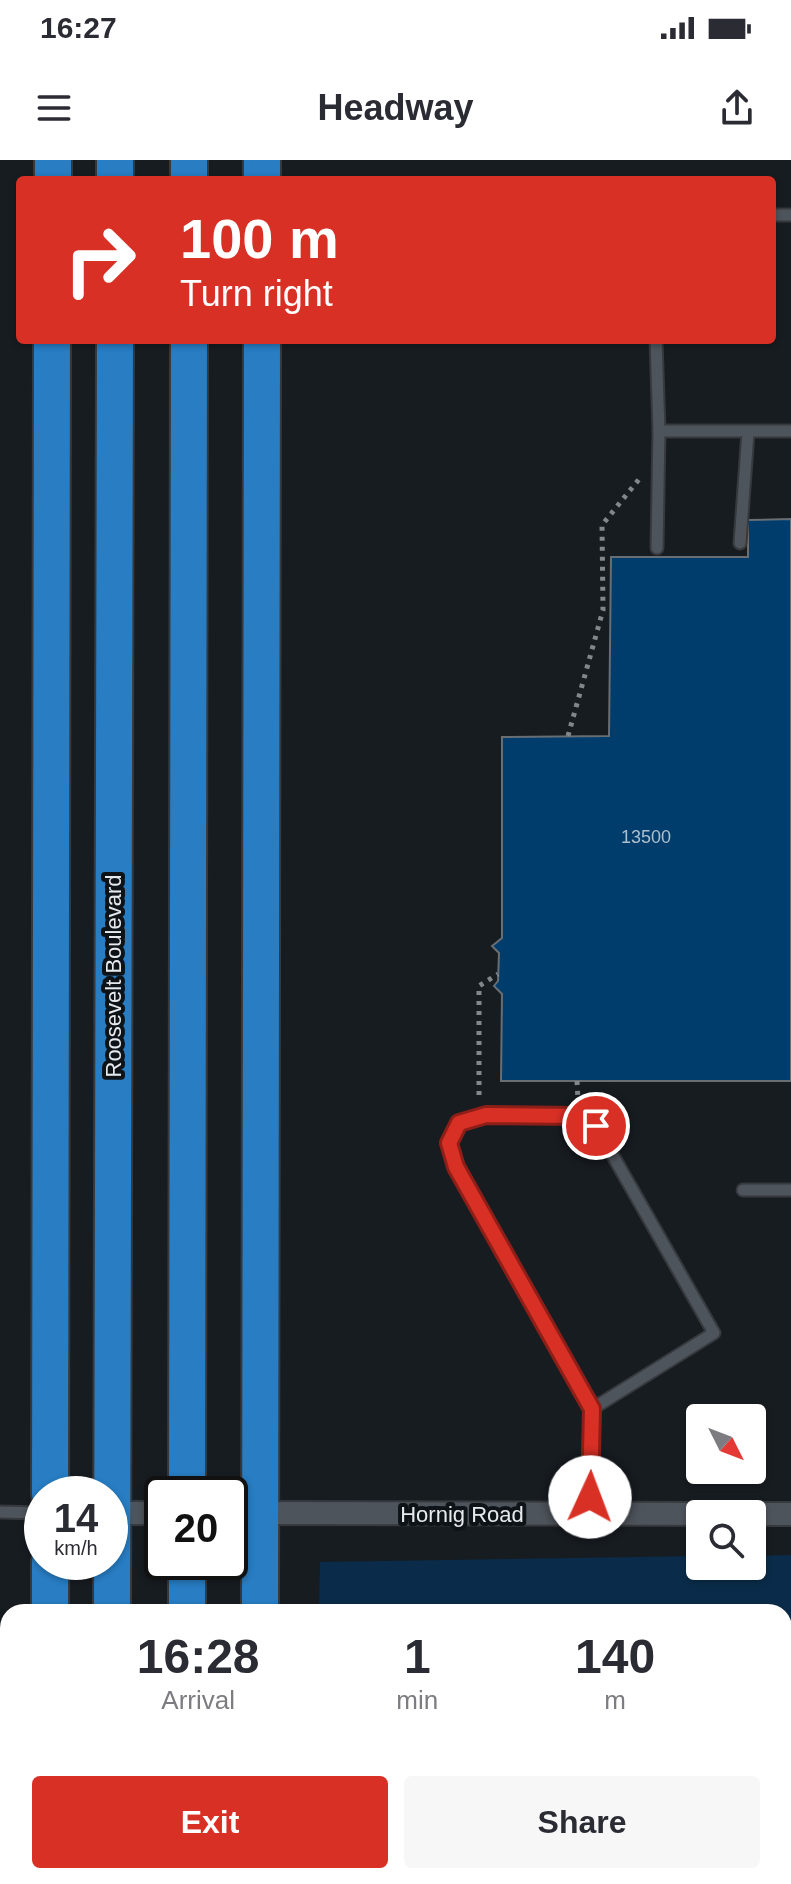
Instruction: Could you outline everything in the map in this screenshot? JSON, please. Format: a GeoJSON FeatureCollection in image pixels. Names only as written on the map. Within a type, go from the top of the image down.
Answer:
{"type":"FeatureCollection","features":[{"type":"Feature","properties":{"kind":"highway"},"geometry":{"type":"LineString","coordinates":[[50,1476],[52,344]]}},
{"type":"Feature","properties":{"kind":"highway","name":"Roosevelt Boulevard"},"geometry":{"type":"LineString","coordinates":[[111,1476],[115,344]]}},
{"type":"Feature","properties":{"kind":"highway"},"geometry":{"type":"LineString","coordinates":[[187,1476],[189,344]]}},
{"type":"Feature","properties":{"kind":"highway"},"geometry":{"type":"LineString","coordinates":[[246,1476],[262,344]]}},
{"type":"Feature","properties":{"kind":"highway"},"geometry":{"type":"LineString","coordinates":[[248,1533],[259,1604]]}},
{"type":"Feature","properties":{"kind":"highway"},"geometry":{"type":"LineString","coordinates":[[50,1580],[50,1604]]}},
{"type":"Feature","properties":{"kind":"highway","name":"Roosevelt Boulevard"},"geometry":{"type":"LineString","coordinates":[[112,1580],[112,1604]]}},
{"type":"Feature","properties":{"kind":"highway"},"geometry":{"type":"LineString","coordinates":[[187,1580],[187,1604]]}},
{"type":"Feature","properties":{"kind":"street","name":"Hornig Road"},"geometry":{"type":"LineString","coordinates":[[248,1513],[791,1514]]}},
{"type":"Feature","properties":{"kind":"lane"},"geometry":{"type":"LineString","coordinates":[[656,344],[659,431],[657,548]]}},
{"type":"Feature","properties":{"kind":"lane"},"geometry":{"type":"LineString","coordinates":[[659,431],[791,431]]}},
{"type":"Feature","properties":{"kind":"lane"},"geometry":{"type":"LineString","coordinates":[[740,543],[748,432]]}},
{"type":"Feature","properties":{"kind":"lane"},"geometry":{"type":"LineString","coordinates":[[589,1514],[592,1409],[456,1167],[449,1143],[452,1132],[470,1118],[579,1116],[596,1126],[714,1333],[592,1409]]}},
{"type":"Feature","properties":{"kind":"lane"},"geometry":{"type":"LineString","coordinates":[[743,1190],[791,1190]]}},
{"type":"Feature","properties":{"kind":"lane"},"geometry":{"type":"LineString","coordinates":[[0,1512],[24,1513]]}},
{"type":"Feature","properties":{"kind":"path"},"geometry":{"type":"LineString","coordinates":[[568,736],[603,610],[602,525],[658,455]]}},
{"type":"Feature","properties":{"kind":"path"},"geometry":{"type":"LineString","coordinates":[[479,1095],[479,986],[498,974]]}},
{"type":"Feature","properties":{"kind":"shaded area"},"geometry":{"type":"Polygon","coordinates":[[[791,1555],[791,1604],[319,1604],[320,1562],[686,1556],[686,1580],[766,1580],[766,1556],[791,1555]]]}},
{"type":"Feature","properties":{"kind":"building"},"geometry":{"type":"Polygon","coordinates":[[[791,519],[791,1081],[501,1081],[502,994],[494,986],[498,981],[499,953],[492,946],[502,938],[502,737],[609,736],[611,557],[748,557],[748,520],[791,519]]]}},
{"type":"Feature","properties":{"kind":"route"},"geometry":{"type":"LineString","coordinates":[[590,1497],[592,1409],[456,1167],[449,1143],[459,1123],[486,1115],[579,1116],[596,1126]]}}]}
